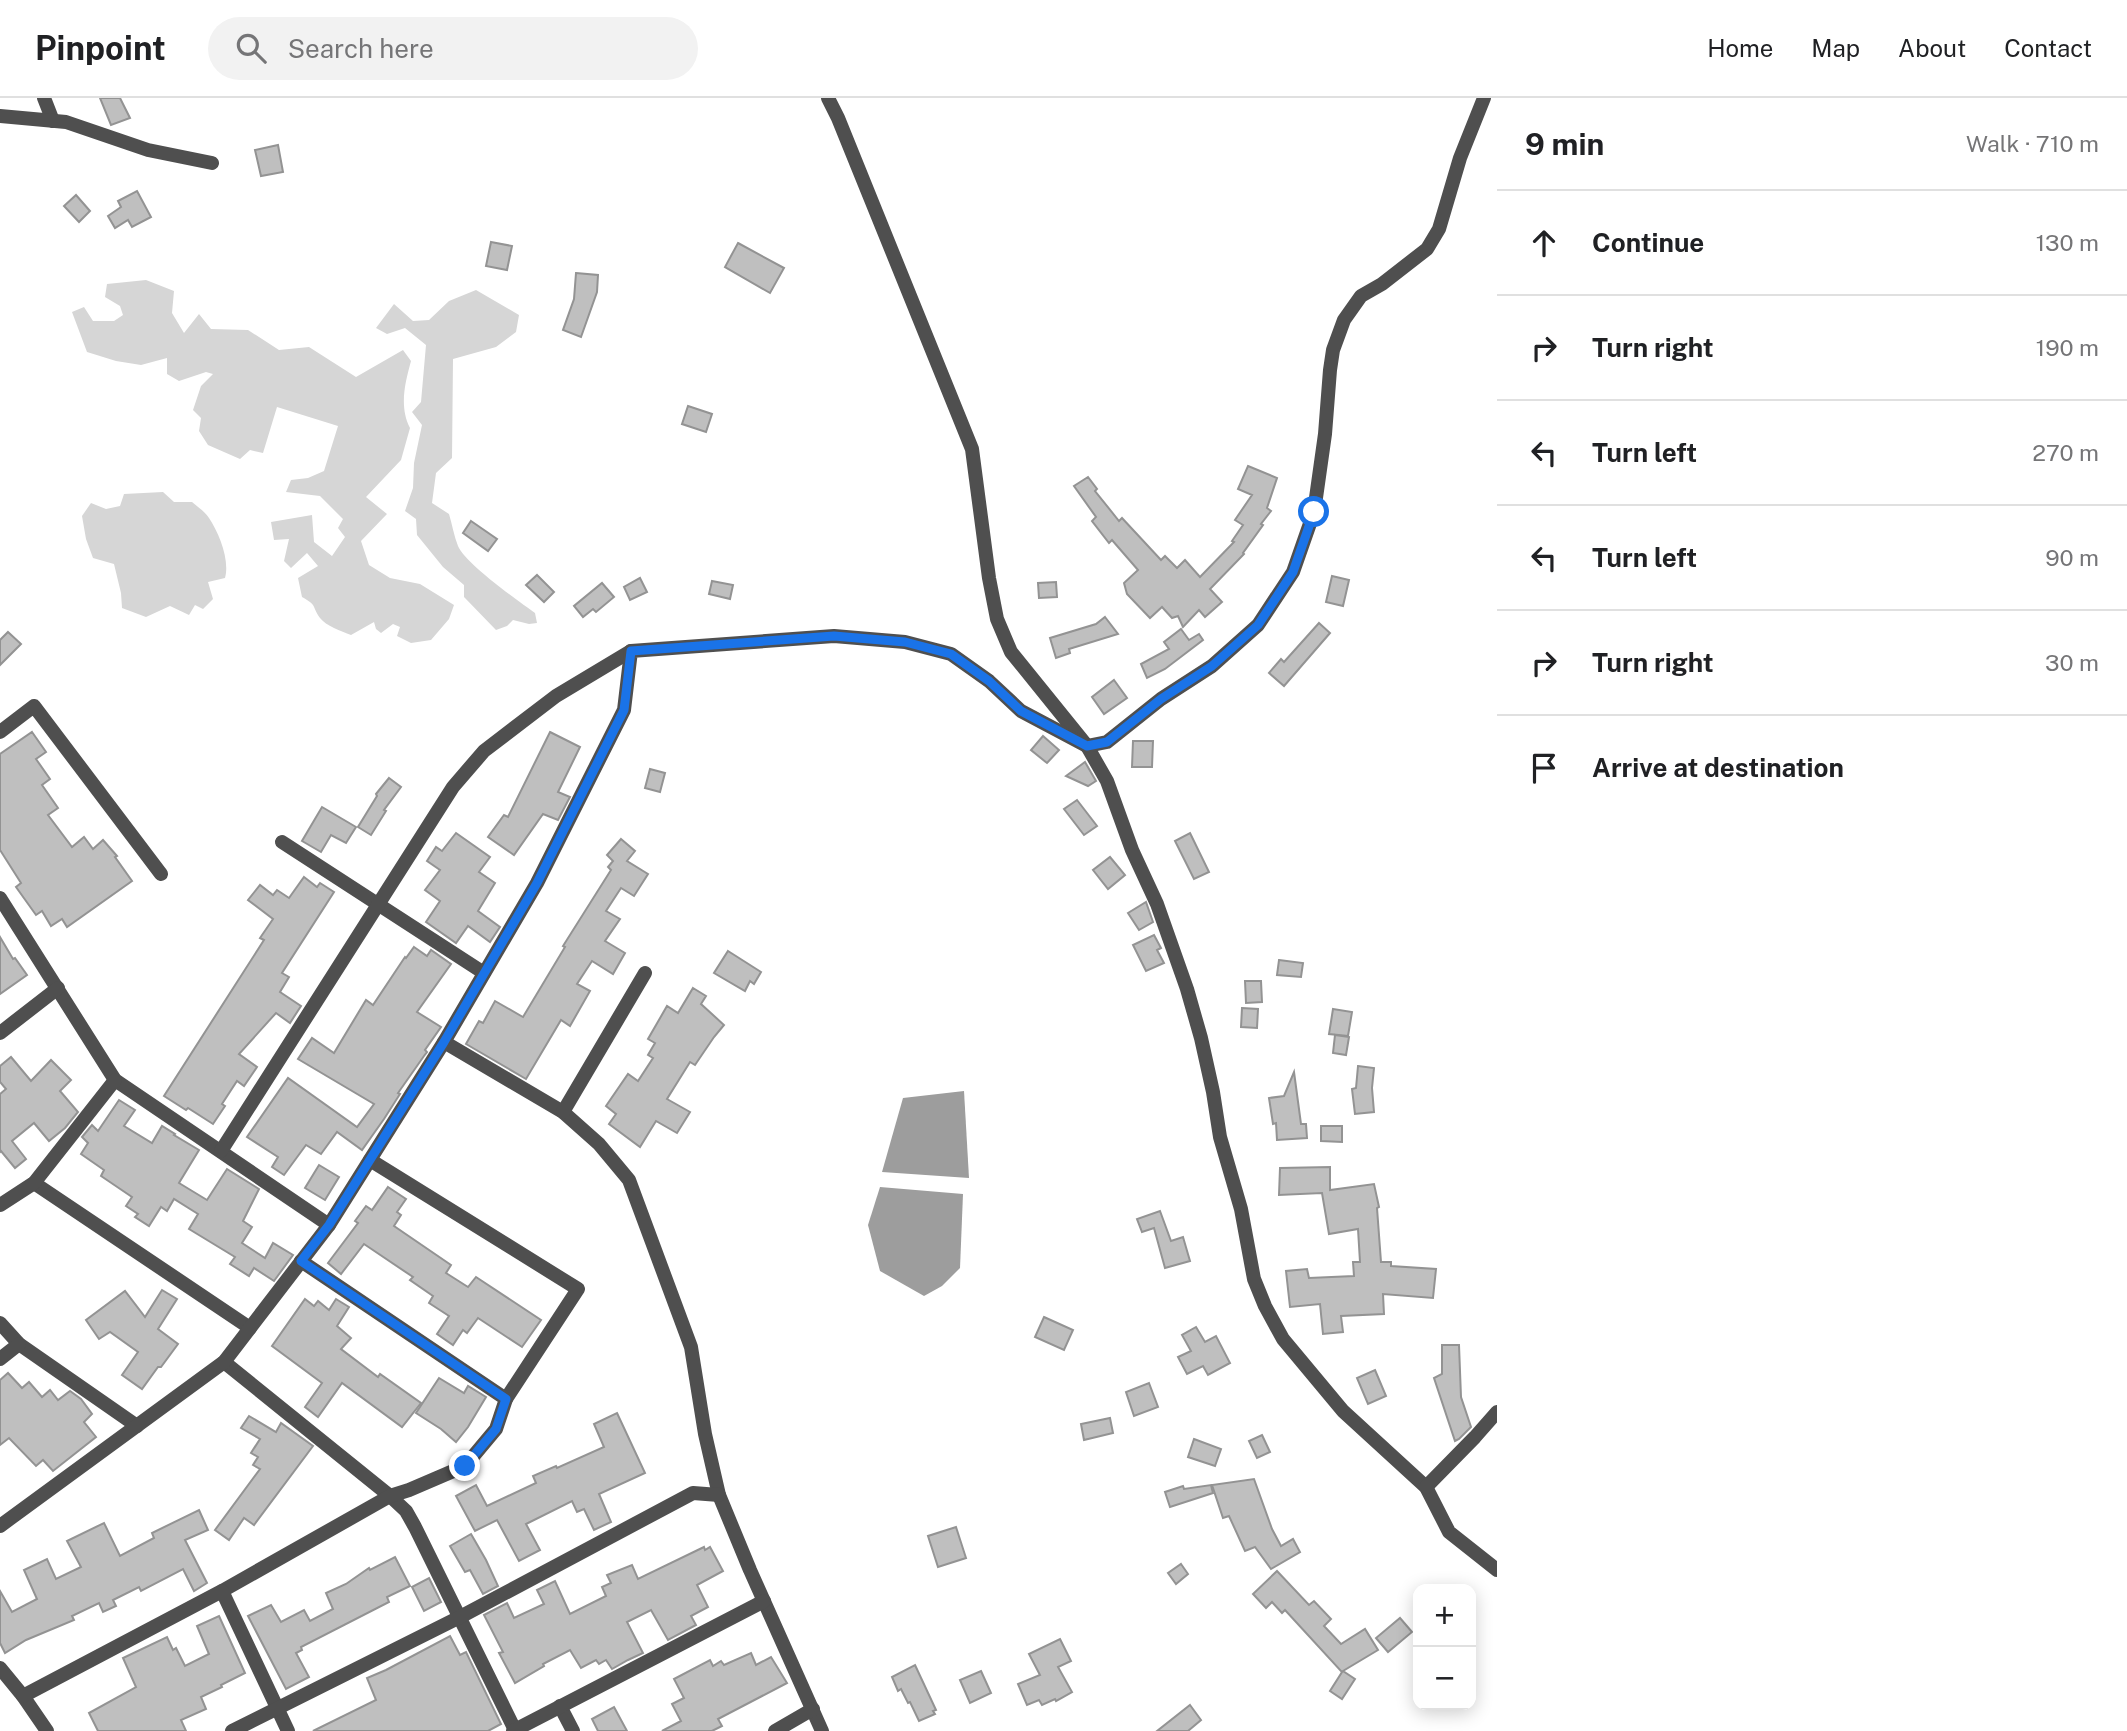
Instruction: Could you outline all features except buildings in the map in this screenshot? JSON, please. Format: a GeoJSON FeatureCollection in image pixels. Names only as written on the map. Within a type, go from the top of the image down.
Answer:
{"type":"FeatureCollection","features":[{"type":"Feature","properties":{"kind":"street"},"geometry":{"type":"LineString","coordinates":[[44,98],[53,121]]}},
{"type":"Feature","properties":{"kind":"street"},"geometry":{"type":"LineString","coordinates":[[828,98],[972,449],[997,619],[1011,652],[1087,746],[1107,780],[1132,850],[1157,904],[1201,1038],[1220,1138],[1241,1209],[1254,1279],[1265,1306],[1283,1339],[1343,1411],[1426,1487],[1450,1532],[1497,1570]]}},
{"type":"Feature","properties":{"kind":"street"},"geometry":{"type":"LineString","coordinates":[[221,1151],[453,787],[484,751],[556,696],[631,651],[834,636],[905,642],[951,654],[989,681],[1021,711],[1087,746],[1107,742],[1161,699],[1212,666],[1258,625],[1293,572],[1314,512],[1332,360],[1344,320],[1361,296],[1382,284],[1427,249],[1439,229],[1460,158],[1484,98]]}},
{"type":"Feature","properties":{"kind":"street"},"geometry":{"type":"LineString","coordinates":[[0,116],[66,122],[148,150],[212,163]]}},
{"type":"Feature","properties":{"kind":"street"},"geometry":{"type":"LineString","coordinates":[[0,1526],[224,1362],[329,1225],[444,1042],[537,883],[624,710],[631,651]]}},
{"type":"Feature","properties":{"kind":"street"},"geometry":{"type":"LineString","coordinates":[[0,732],[34,706],[161,874]]}},
{"type":"Feature","properties":{"kind":"street"},"geometry":{"type":"LineString","coordinates":[[282,842],[484,973]]}},
{"type":"Feature","properties":{"kind":"street"},"geometry":{"type":"LineString","coordinates":[[0,898],[115,1080],[329,1225]]}},
{"type":"Feature","properties":{"kind":"street"},"geometry":{"type":"LineString","coordinates":[[563,1112],[645,973]]}},
{"type":"Feature","properties":{"kind":"street"},"geometry":{"type":"LineString","coordinates":[[0,1033],[58,988]]}},
{"type":"Feature","properties":{"kind":"street"},"geometry":{"type":"LineString","coordinates":[[444,1042],[563,1112],[599,1144],[629,1180],[691,1347],[705,1434],[719,1495],[822,1731]]}},
{"type":"Feature","properties":{"kind":"street"},"geometry":{"type":"LineString","coordinates":[[0,1205],[34,1183],[115,1080]]}},
{"type":"Feature","properties":{"kind":"street"},"geometry":{"type":"LineString","coordinates":[[23,1696],[222,1591],[390,1496],[465,1466],[496,1429],[506,1399],[578,1289],[370,1160]]}},
{"type":"Feature","properties":{"kind":"street"},"geometry":{"type":"LineString","coordinates":[[34,1183],[250,1328]]}},
{"type":"Feature","properties":{"kind":"street"},"geometry":{"type":"LineString","coordinates":[[301,1261],[506,1399]]}},
{"type":"Feature","properties":{"kind":"street"},"geometry":{"type":"LineString","coordinates":[[0,1324],[19,1344],[137,1426]]}},
{"type":"Feature","properties":{"kind":"street"},"geometry":{"type":"LineString","coordinates":[[0,1359],[19,1344]]}},
{"type":"Feature","properties":{"kind":"street"},"geometry":{"type":"LineString","coordinates":[[224,1362],[405,1511],[514,1730],[764,1601]]}},
{"type":"Feature","properties":{"kind":"street"},"geometry":{"type":"LineString","coordinates":[[1426,1487],[1497,1412]]}},
{"type":"Feature","properties":{"kind":"street"},"geometry":{"type":"LineString","coordinates":[[232,1731],[460,1617],[693,1493],[719,1495]]}},
{"type":"Feature","properties":{"kind":"street"},"geometry":{"type":"LineString","coordinates":[[222,1591],[288,1731]]}},
{"type":"Feature","properties":{"kind":"street"},"geometry":{"type":"LineString","coordinates":[[0,1668],[47,1731]]}},
{"type":"Feature","properties":{"kind":"street"},"geometry":{"type":"LineString","coordinates":[[560,1706],[573,1731]]}},
{"type":"Feature","properties":{"kind":"street"},"geometry":{"type":"LineString","coordinates":[[775,1731],[813,1709]]}},
{"type":"Feature","properties":{"kind":"shaded area"},"geometry":{"type":"Polygon","coordinates":[[[146,280],[174,291],[172,313],[184,333],[199,314],[211,329],[248,330],[279,350],[309,347],[356,377],[403,350],[411,361],[404,403],[410,428],[401,460],[366,497],[387,514],[361,541],[369,565],[390,578],[420,584],[454,605],[449,619],[431,640],[411,643],[397,636],[400,627],[393,624],[381,633],[374,622],[351,635],[326,623],[312,604],[302,597],[298,578],[318,566],[307,553],[291,568],[284,561],[289,539],[274,540],[271,522],[312,515],[314,542],[332,556],[345,537],[338,528],[343,519],[320,496],[286,492],[291,480],[308,478],[324,471],[338,426],[277,407],[263,453],[250,450],[240,459],[208,445],[199,431],[201,418],[193,410],[201,386],[213,374],[206,372],[179,381],[167,374],[167,358],[141,365],[87,352],[72,312],[84,307],[93,321],[114,321],[123,315],[120,306],[105,297],[107,284],[146,280]]]}},
{"type":"Feature","properties":{"kind":"shaded area"},"geometry":{"type":"Polygon","coordinates":[[[476,290],[519,315],[516,332],[496,347],[453,359],[452,458],[436,473],[432,503],[449,514],[458,546],[471,562],[535,613],[537,623],[513,620],[507,626],[496,630],[464,597],[464,585],[443,567],[417,535],[416,519],[405,511],[413,488],[414,463],[422,425],[412,412],[421,402],[426,345],[405,328],[387,334],[376,328],[394,304],[413,321],[429,320],[449,301],[476,290]]]}},
{"type":"Feature","properties":{"kind":"shaded area"},"geometry":{"type":"Polygon","coordinates":[[[163,492],[174,502],[192,502],[207,516],[223,547],[226,571],[225,578],[208,582],[213,599],[203,609],[195,605],[189,615],[170,606],[146,617],[122,608],[114,564],[93,558],[82,516],[91,503],[106,509],[120,506],[124,494],[163,492]]]}},
{"type":"Feature","properties":{"kind":"shaded area"},"geometry":{"type":"Polygon","coordinates":[[[964,1091],[969,1178],[882,1172],[903,1098],[964,1091]]]}},
{"type":"Feature","properties":{"kind":"shaded area"},"geometry":{"type":"Polygon","coordinates":[[[880,1187],[963,1194],[960,1268],[942,1286],[924,1296],[880,1271],[868,1225],[880,1187]]]}},
{"type":"Feature","properties":{"kind":"route"},"geometry":{"type":"LineString","coordinates":[[465,1466],[496,1429],[506,1399],[301,1261],[329,1225],[444,1042],[537,883],[624,710],[631,651],[834,636],[905,642],[951,654],[989,681],[1021,711],[1087,746],[1107,742],[1161,699],[1212,666],[1258,625],[1293,572],[1314,512]]}}]}
